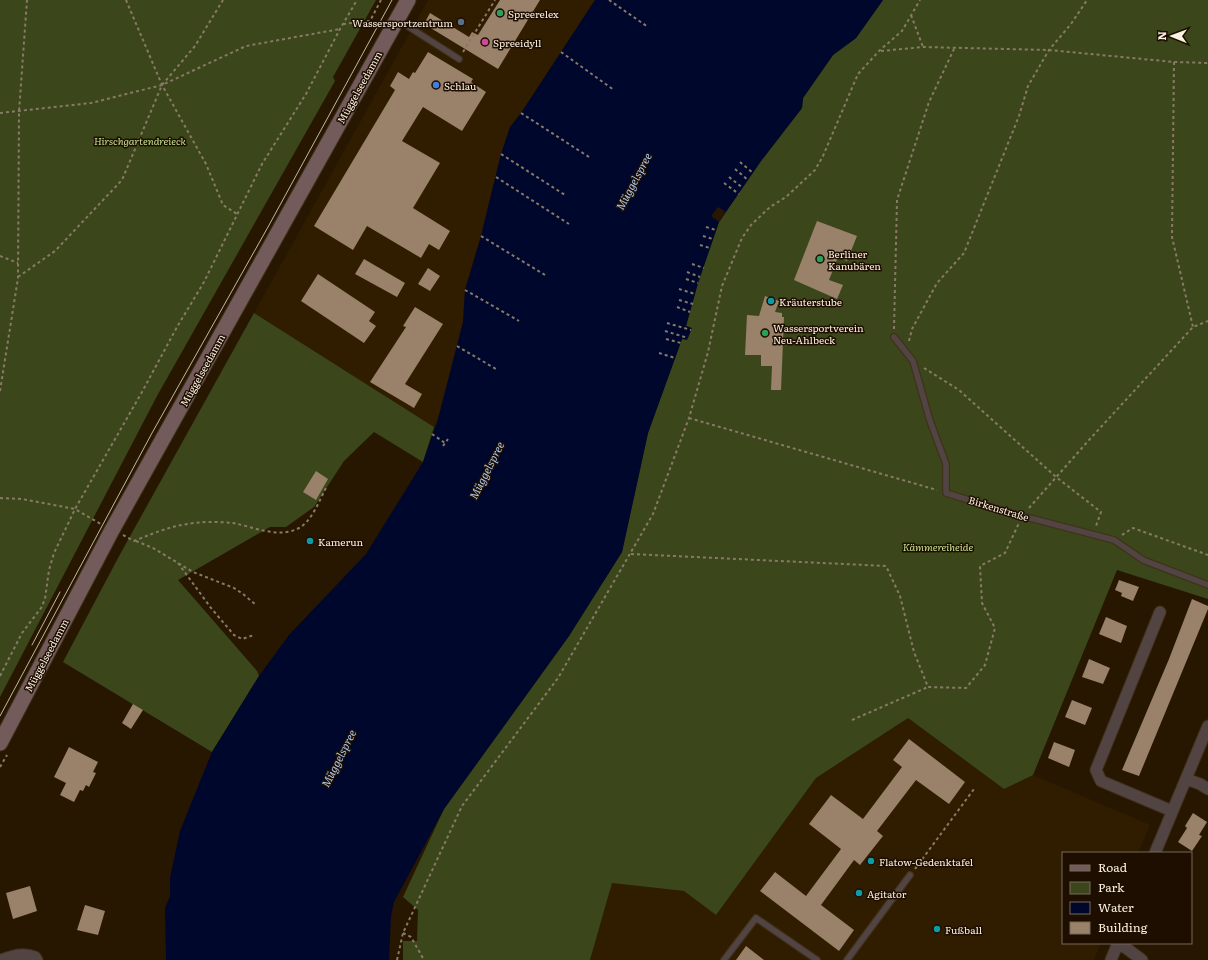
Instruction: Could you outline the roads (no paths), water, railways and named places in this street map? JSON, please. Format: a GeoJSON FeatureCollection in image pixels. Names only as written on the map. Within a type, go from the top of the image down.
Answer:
{"type":"FeatureCollection","features":[{"type":"Feature","properties":{"kind":"main road","name":"Müggelseedamm"},"geometry":{"type":"LineString","coordinates":[[0,743],[112,530],[229,322],[396,19],[408,0]]}},
{"type":"Feature","properties":{"kind":"street"},"geometry":{"type":"LineString","coordinates":[[1160,612],[1096,770],[1101,781],[1172,812]]}},
{"type":"Feature","properties":{"kind":"street"},"geometry":{"type":"LineString","coordinates":[[1155,852],[1208,726]]}},
{"type":"Feature","properties":{"kind":"street"},"geometry":{"type":"LineString","coordinates":[[1186,779],[1200,784],[1208,789]]}},
{"type":"Feature","properties":{"kind":"street"},"geometry":{"type":"LineString","coordinates":[[1111,960],[1118,944],[1142,960]]}},
{"type":"Feature","properties":{"kind":"street"},"geometry":{"type":"LineString","coordinates":[[1,960],[18,954],[27,954],[35,957],[37,960]]}},
{"type":"Feature","properties":{"kind":"lane"},"geometry":{"type":"LineString","coordinates":[[396,19],[459,59]]}},
{"type":"Feature","properties":{"kind":"lane","name":"Birkenstraße"},"geometry":{"type":"LineString","coordinates":[[894,337],[914,361],[930,421],[946,464],[946,492],[1022,516],[1114,540],[1142,560],[1208,585]]}},
{"type":"Feature","properties":{"kind":"lane"},"geometry":{"type":"LineString","coordinates":[[847,960],[910,874]]}},
{"type":"Feature","properties":{"kind":"lane"},"geometry":{"type":"LineString","coordinates":[[724,960],[756,918],[817,960]]}},
{"type":"Feature","properties":{"kind":"water","name":"Müggelspree"},"geometry":{"type":"Polygon","coordinates":[[[595,0],[883,0],[856,38],[833,55],[803,98],[802,108],[761,161],[719,222],[698,283],[686,326],[692,328],[687,340],[682,339],[648,433],[622,552],[569,636],[444,809],[394,902],[391,916],[389,960],[166,960],[165,908],[170,896],[170,878],[180,831],[212,752],[259,676],[289,635],[366,554],[423,462],[438,419],[463,322],[465,290],[481,236],[501,154],[510,127],[521,113],[595,0]]]}},
{"type":"Feature","properties":{"kind":"tram line"},"geometry":{"type":"LineString","coordinates":[[0,716],[152,433],[268,227],[392,0]]}},
{"type":"Feature","properties":{"kind":"tram line"},"geometry":{"type":"LineString","coordinates":[[32,645],[60,592]]}},
{"type":"Feature","properties":{"kind":"place","name":"Spreerelex"},"geometry":{"type":"Point","coordinates":[500,13]}},
{"type":"Feature","properties":{"kind":"place","name":"Wassersportzentrum"},"geometry":{"type":"Point","coordinates":[461,22]}},
{"type":"Feature","properties":{"kind":"place","name":"Spreeidyll"},"geometry":{"type":"Point","coordinates":[485,42]}},
{"type":"Feature","properties":{"kind":"place","name":"Schlau"},"geometry":{"type":"Point","coordinates":[436,85]}},
{"type":"Feature","properties":{"kind":"place","name":"Berliner Kanubären"},"geometry":{"type":"Point","coordinates":[820,259]}},
{"type":"Feature","properties":{"kind":"place","name":"Kräuterstube"},"geometry":{"type":"Point","coordinates":[771,301]}},
{"type":"Feature","properties":{"kind":"place","name":"Wassersportverein Neu-Ahlbeck"},"geometry":{"type":"Point","coordinates":[765,333]}},
{"type":"Feature","properties":{"kind":"place","name":"Kamerun"},"geometry":{"type":"Point","coordinates":[310,541]}},
{"type":"Feature","properties":{"kind":"place","name":"Flatow-Gedenktafel"},"geometry":{"type":"Point","coordinates":[871,861]}},
{"type":"Feature","properties":{"kind":"place","name":"Agitator"},"geometry":{"type":"Point","coordinates":[859,893]}},
{"type":"Feature","properties":{"kind":"place","name":"Fußball"},"geometry":{"type":"Point","coordinates":[937,929]}},
{"type":"Feature","properties":{"kind":"park label","name":"Hirschgartendreieck"},"geometry":{"type":"Point","coordinates":[140,140]}},
{"type":"Feature","properties":{"kind":"park label","name":"Kämmereiheide"},"geometry":{"type":"Point","coordinates":[938,546]}}]}
